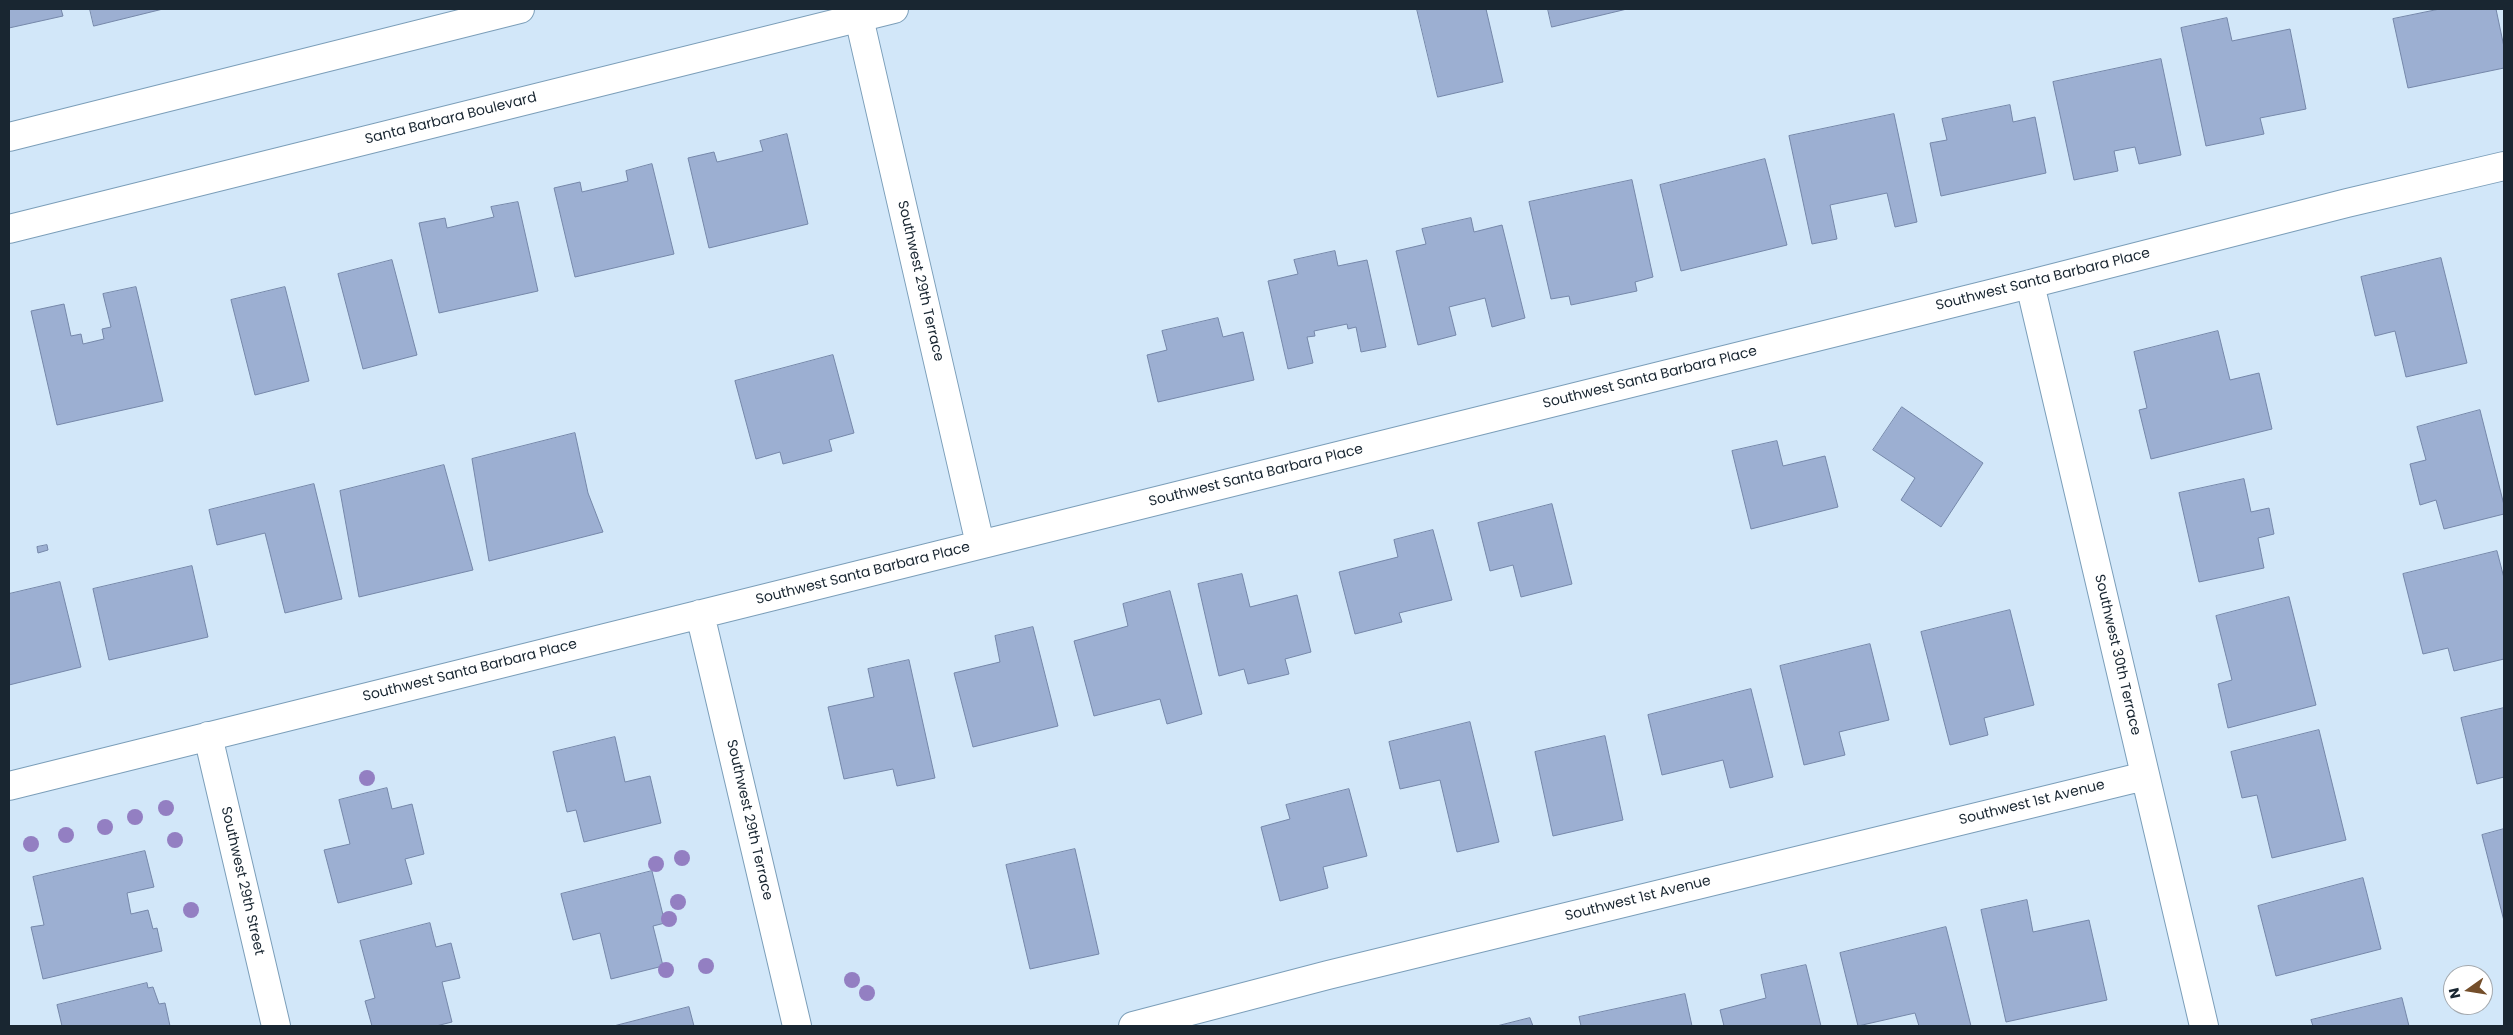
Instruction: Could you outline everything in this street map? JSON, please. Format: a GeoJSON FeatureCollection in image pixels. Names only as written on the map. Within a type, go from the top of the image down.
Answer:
{"type":"FeatureCollection","features":[{"type":"Feature","properties":{"kind":"street"},"geometry":{"type":"LineString","coordinates":[[9,137],[520,9]]}},
{"type":"Feature","properties":{"kind":"street","name":"Santa Barbara Boulevard"},"geometry":{"type":"LineString","coordinates":[[9,229],[858,13],[894,9]]}},
{"type":"Feature","properties":{"kind":"street","name":"Southwest 29th Terrace"},"geometry":{"type":"LineString","coordinates":[[858,13],[980,544]]}},
{"type":"Feature","properties":{"kind":"street","name":"Southwest Santa Barbara Place"},"geometry":{"type":"LineString","coordinates":[[9,786],[2030,284],[2347,203],[2504,166]]}},
{"type":"Feature","properties":{"kind":"street","name":"Southwest 30th Terrace"},"geometry":{"type":"LineString","coordinates":[[2030,284],[2204,1026]]}},
{"type":"Feature","properties":{"kind":"street","name":"Southwest 29th Terrace"},"geometry":{"type":"LineString","coordinates":[[700,614],[797,1026]]}},
{"type":"Feature","properties":{"kind":"street","name":"Southwest 29th Street"},"geometry":{"type":"LineString","coordinates":[[208,736],[276,1026]]}},
{"type":"Feature","properties":{"kind":"street","name":"Southwest 1st Avenue"},"geometry":{"type":"LineString","coordinates":[[1133,1026],[1328,975],[2145,776]]}},
{"type":"Feature","properties":{"kind":"building"},"geometry":{"type":"Polygon","coordinates":[[[9,9],[61,9],[63,16],[9,28],[9,9]]]}},
{"type":"Feature","properties":{"kind":"building"},"geometry":{"type":"Polygon","coordinates":[[[90,9],[163,9],[94,26],[90,9]]]}},
{"type":"Feature","properties":{"kind":"building"},"geometry":{"type":"Polygon","coordinates":[[[1417,9],[1486,9],[1503,82],[1438,97],[1417,9]]]}},
{"type":"Feature","properties":{"kind":"building"},"geometry":{"type":"Polygon","coordinates":[[[1548,9],[1627,9],[1552,27],[1548,9]]]}},
{"type":"Feature","properties":{"kind":"building"},"geometry":{"type":"Polygon","coordinates":[[[2440,9],[2496,9],[2504,47],[2504,68],[2408,88],[2393,19],[2440,9]]]}},
{"type":"Feature","properties":{"kind":"building"},"geometry":{"type":"Polygon","coordinates":[[[2227,18],[2232,41],[2290,29],[2306,109],[2260,118],[2264,134],[2206,146],[2181,28],[2227,18]]]}},
{"type":"Feature","properties":{"kind":"building"},"geometry":{"type":"Polygon","coordinates":[[[2161,59],[2181,155],[2139,164],[2135,147],[2114,151],[2118,171],[2074,180],[2053,82],[2161,59]]]}},
{"type":"Feature","properties":{"kind":"building"},"geometry":{"type":"Polygon","coordinates":[[[2010,105],[2013,122],[2035,117],[2046,173],[1941,196],[1930,143],[1947,140],[1942,119],[2010,105]]]}},
{"type":"Feature","properties":{"kind":"building"},"geometry":{"type":"Polygon","coordinates":[[[1894,114],[1917,222],[1895,227],[1887,193],[1830,205],[1837,239],[1812,244],[1789,136],[1894,114]]]}},
{"type":"Feature","properties":{"kind":"building"},"geometry":{"type":"Polygon","coordinates":[[[787,134],[808,224],[709,248],[688,158],[714,152],[717,162],[763,151],[760,141],[787,134]]]}},
{"type":"Feature","properties":{"kind":"building"},"geometry":{"type":"Polygon","coordinates":[[[1765,159],[1787,245],[1681,271],[1660,185],[1765,159]]]}},
{"type":"Feature","properties":{"kind":"building"},"geometry":{"type":"Polygon","coordinates":[[[652,164],[674,254],[575,277],[554,188],[580,182],[582,192],[628,181],[626,171],[652,164]]]}},
{"type":"Feature","properties":{"kind":"building"},"geometry":{"type":"Polygon","coordinates":[[[1632,180],[1653,277],[1635,282],[1637,291],[1571,305],[1569,296],[1551,299],[1529,202],[1632,180]]]}},
{"type":"Feature","properties":{"kind":"building"},"geometry":{"type":"Polygon","coordinates":[[[518,202],[538,291],[439,313],[419,223],[445,218],[447,228],[494,217],[491,207],[518,202]]]}},
{"type":"Feature","properties":{"kind":"building"},"geometry":{"type":"Polygon","coordinates":[[[1471,218],[1474,232],[1502,225],[1525,318],[1492,327],[1485,298],[1449,307],[1456,335],[1418,345],[1396,251],[1426,244],[1422,229],[1471,218]]]}},
{"type":"Feature","properties":{"kind":"building"},"geometry":{"type":"Polygon","coordinates":[[[1335,251],[1338,266],[1367,260],[1386,347],[1361,352],[1356,327],[1348,329],[1347,324],[1314,331],[1315,336],[1307,337],[1313,363],[1288,369],[1268,281],[1298,274],[1294,260],[1335,251]]]}},
{"type":"Feature","properties":{"kind":"building"},"geometry":{"type":"Polygon","coordinates":[[[2441,258],[2467,363],[2406,377],[2395,331],[2375,336],[2361,277],[2441,258]]]}},
{"type":"Feature","properties":{"kind":"building"},"geometry":{"type":"Polygon","coordinates":[[[392,260],[417,355],[363,369],[338,274],[392,260]]]}},
{"type":"Feature","properties":{"kind":"building"},"geometry":{"type":"Polygon","coordinates":[[[136,287],[163,401],[57,425],[31,311],[64,304],[71,336],[81,334],[83,344],[104,339],[102,329],[111,327],[103,294],[136,287]]]}},
{"type":"Feature","properties":{"kind":"building"},"geometry":{"type":"Polygon","coordinates":[[[285,287],[309,381],[255,395],[231,300],[285,287]]]}},
{"type":"Feature","properties":{"kind":"building"},"geometry":{"type":"Polygon","coordinates":[[[1218,318],[1223,337],[1243,332],[1254,380],[1158,402],[1147,355],[1167,350],[1162,331],[1218,318]]]}},
{"type":"Feature","properties":{"kind":"building"},"geometry":{"type":"Polygon","coordinates":[[[2218,331],[2230,380],[2259,373],[2272,429],[2151,459],[2139,410],[2147,408],[2134,352],[2218,331]]]}},
{"type":"Feature","properties":{"kind":"building"},"geometry":{"type":"Polygon","coordinates":[[[833,355],[854,433],[829,440],[832,451],[783,464],[780,452],[756,459],[735,381],[833,355]]]}},
{"type":"Feature","properties":{"kind":"building"},"geometry":{"type":"Polygon","coordinates":[[[1902,407],[1983,463],[1941,527],[1901,500],[1915,478],[1873,450],[1902,407]]]}},
{"type":"Feature","properties":{"kind":"building"},"geometry":{"type":"Polygon","coordinates":[[[2480,410],[2504,505],[2504,514],[2444,529],[2436,500],[2420,505],[2410,464],[2426,460],[2417,427],[2480,410]]]}},
{"type":"Feature","properties":{"kind":"building"},"geometry":{"type":"Polygon","coordinates":[[[575,433],[588,493],[603,532],[489,561],[472,459],[575,433]]]}},
{"type":"Feature","properties":{"kind":"building"},"geometry":{"type":"Polygon","coordinates":[[[1777,441],[1783,466],[1825,456],[1838,507],[1751,529],[1732,451],[1777,441]]]}},
{"type":"Feature","properties":{"kind":"building"},"geometry":{"type":"Polygon","coordinates":[[[444,465],[473,570],[359,597],[340,491],[444,465]]]}},
{"type":"Feature","properties":{"kind":"building"},"geometry":{"type":"Polygon","coordinates":[[[2244,479],[2251,512],[2269,508],[2274,534],[2258,538],[2264,568],[2199,582],[2179,493],[2244,479]]]}},
{"type":"Feature","properties":{"kind":"building"},"geometry":{"type":"Polygon","coordinates":[[[314,484],[342,599],[285,613],[265,533],[217,545],[209,510],[314,484]]]}},
{"type":"Feature","properties":{"kind":"building"},"geometry":{"type":"Polygon","coordinates":[[[1552,504],[1572,584],[1521,597],[1513,565],[1490,571],[1478,523],[1552,504]]]}},
{"type":"Feature","properties":{"kind":"building"},"geometry":{"type":"Polygon","coordinates":[[[1433,530],[1452,600],[1399,613],[1402,622],[1355,634],[1339,572],[1398,557],[1394,540],[1433,530]]]}},
{"type":"Feature","properties":{"kind":"building"},"geometry":{"type":"Polygon","coordinates":[[[47,545],[48,550],[38,553],[37,547],[47,545]]]}},
{"type":"Feature","properties":{"kind":"building"},"geometry":{"type":"Polygon","coordinates":[[[2497,551],[2504,578],[2504,659],[2454,671],[2448,648],[2423,654],[2403,574],[2497,551]]]}},
{"type":"Feature","properties":{"kind":"building"},"geometry":{"type":"Polygon","coordinates":[[[192,566],[208,637],[109,660],[93,589],[192,566]]]}},
{"type":"Feature","properties":{"kind":"building"},"geometry":{"type":"Polygon","coordinates":[[[1242,574],[1250,607],[1297,595],[1311,652],[1285,659],[1289,674],[1248,684],[1244,669],[1219,676],[1198,584],[1242,574]]]}},
{"type":"Feature","properties":{"kind":"building"},"geometry":{"type":"Polygon","coordinates":[[[60,582],[81,667],[9,685],[9,594],[60,582]]]}},
{"type":"Feature","properties":{"kind":"building"},"geometry":{"type":"Polygon","coordinates":[[[1170,591],[1202,714],[1167,724],[1160,699],[1094,716],[1074,641],[1128,626],[1123,604],[1170,591]]]}},
{"type":"Feature","properties":{"kind":"building"},"geometry":{"type":"Polygon","coordinates":[[[2289,597],[2316,705],[2228,728],[2218,684],[2232,680],[2216,616],[2289,597]]]}},
{"type":"Feature","properties":{"kind":"building"},"geometry":{"type":"Polygon","coordinates":[[[2010,610],[2034,705],[1984,718],[1988,735],[1950,745],[1921,632],[2010,610]]]}},
{"type":"Feature","properties":{"kind":"building"},"geometry":{"type":"Polygon","coordinates":[[[1033,627],[1058,726],[973,747],[954,673],[1000,662],[995,636],[1033,627]]]}},
{"type":"Feature","properties":{"kind":"building"},"geometry":{"type":"Polygon","coordinates":[[[1870,644],[1889,720],[1839,732],[1845,755],[1804,765],[1780,666],[1870,644]]]}},
{"type":"Feature","properties":{"kind":"building"},"geometry":{"type":"Polygon","coordinates":[[[909,660],[935,778],[897,786],[893,769],[844,779],[828,707],[874,697],[868,669],[909,660]]]}},
{"type":"Feature","properties":{"kind":"building"},"geometry":{"type":"Polygon","coordinates":[[[1751,689],[1773,777],[1730,788],[1723,760],[1662,775],[1648,715],[1751,689]]]}},
{"type":"Feature","properties":{"kind":"building"},"geometry":{"type":"Polygon","coordinates":[[[2504,708],[2504,777],[2477,784],[2461,718],[2504,708]]]}},
{"type":"Feature","properties":{"kind":"building"},"geometry":{"type":"Polygon","coordinates":[[[1470,722],[1499,842],[1457,852],[1440,780],[1400,789],[1389,742],[1470,722]]]}},
{"type":"Feature","properties":{"kind":"building"},"geometry":{"type":"Polygon","coordinates":[[[2319,730],[2346,840],[2272,858],[2257,795],[2242,798],[2231,752],[2319,730]]]}},
{"type":"Feature","properties":{"kind":"building"},"geometry":{"type":"Polygon","coordinates":[[[1605,736],[1623,820],[1553,836],[1535,752],[1605,736]]]}},
{"type":"Feature","properties":{"kind":"building"},"geometry":{"type":"Polygon","coordinates":[[[615,737],[625,782],[650,776],[661,823],[584,842],[576,810],[567,812],[553,752],[615,737]]]}},
{"type":"Feature","properties":{"kind":"building"},"geometry":{"type":"Polygon","coordinates":[[[387,788],[392,809],[412,804],[424,854],[405,859],[412,884],[338,903],[324,850],[350,844],[339,800],[387,788]]]}},
{"type":"Feature","properties":{"kind":"building"},"geometry":{"type":"Polygon","coordinates":[[[1349,789],[1367,856],[1323,867],[1328,888],[1280,901],[1261,827],[1290,819],[1286,805],[1349,789]]]}},
{"type":"Feature","properties":{"kind":"building"},"geometry":{"type":"Polygon","coordinates":[[[2504,829],[2504,921],[2482,835],[2504,829]]]}},
{"type":"Feature","properties":{"kind":"building"},"geometry":{"type":"Polygon","coordinates":[[[1075,849],[1099,954],[1030,969],[1006,865],[1075,849]]]}},
{"type":"Feature","properties":{"kind":"building"},"geometry":{"type":"Polygon","coordinates":[[[145,851],[154,887],[127,893],[131,914],[148,910],[153,929],[157,928],[162,951],[43,979],[31,927],[44,925],[33,877],[145,851]]]}},
{"type":"Feature","properties":{"kind":"building"},"geometry":{"type":"Polygon","coordinates":[[[652,871],[665,923],[653,926],[663,966],[611,979],[600,933],[573,940],[561,894],[652,871]]]}},
{"type":"Feature","properties":{"kind":"building"},"geometry":{"type":"Polygon","coordinates":[[[2363,878],[2381,949],[2276,976],[2258,906],[2363,878]]]}},
{"type":"Feature","properties":{"kind":"building"},"geometry":{"type":"Polygon","coordinates":[[[2027,900],[2033,932],[2089,920],[2107,1000],[2006,1022],[1981,910],[2027,900]]]}},
{"type":"Feature","properties":{"kind":"building"},"geometry":{"type":"Polygon","coordinates":[[[430,923],[436,947],[451,943],[460,978],[442,982],[452,1022],[436,1026],[372,1026],[365,1001],[375,998],[360,941],[430,923]]]}},
{"type":"Feature","properties":{"kind":"building"},"geometry":{"type":"Polygon","coordinates":[[[1946,927],[1971,1026],[1919,1026],[1915,1013],[1858,1026],[1840,953],[1946,927]]]}},
{"type":"Feature","properties":{"kind":"building"},"geometry":{"type":"Polygon","coordinates":[[[1806,965],[1821,1026],[1724,1026],[1720,1010],[1766,998],[1761,975],[1806,965]]]}},
{"type":"Feature","properties":{"kind":"building"},"geometry":{"type":"Polygon","coordinates":[[[147,983],[148,988],[153,987],[159,1004],[165,1003],[170,1026],[62,1026],[57,1005],[147,983]]]}},
{"type":"Feature","properties":{"kind":"building"},"geometry":{"type":"Polygon","coordinates":[[[1685,994],[1692,1026],[1581,1026],[1579,1017],[1685,994]]]}},
{"type":"Feature","properties":{"kind":"building"},"geometry":{"type":"Polygon","coordinates":[[[2402,998],[2409,1026],[2313,1026],[2311,1020],[2402,998]]]}},
{"type":"Feature","properties":{"kind":"building"},"geometry":{"type":"Polygon","coordinates":[[[689,1007],[694,1026],[614,1026],[689,1007]]]}},
{"type":"Feature","properties":{"kind":"building"},"geometry":{"type":"Polygon","coordinates":[[[1530,1018],[1533,1026],[1497,1026],[1530,1018]]]}}]}
